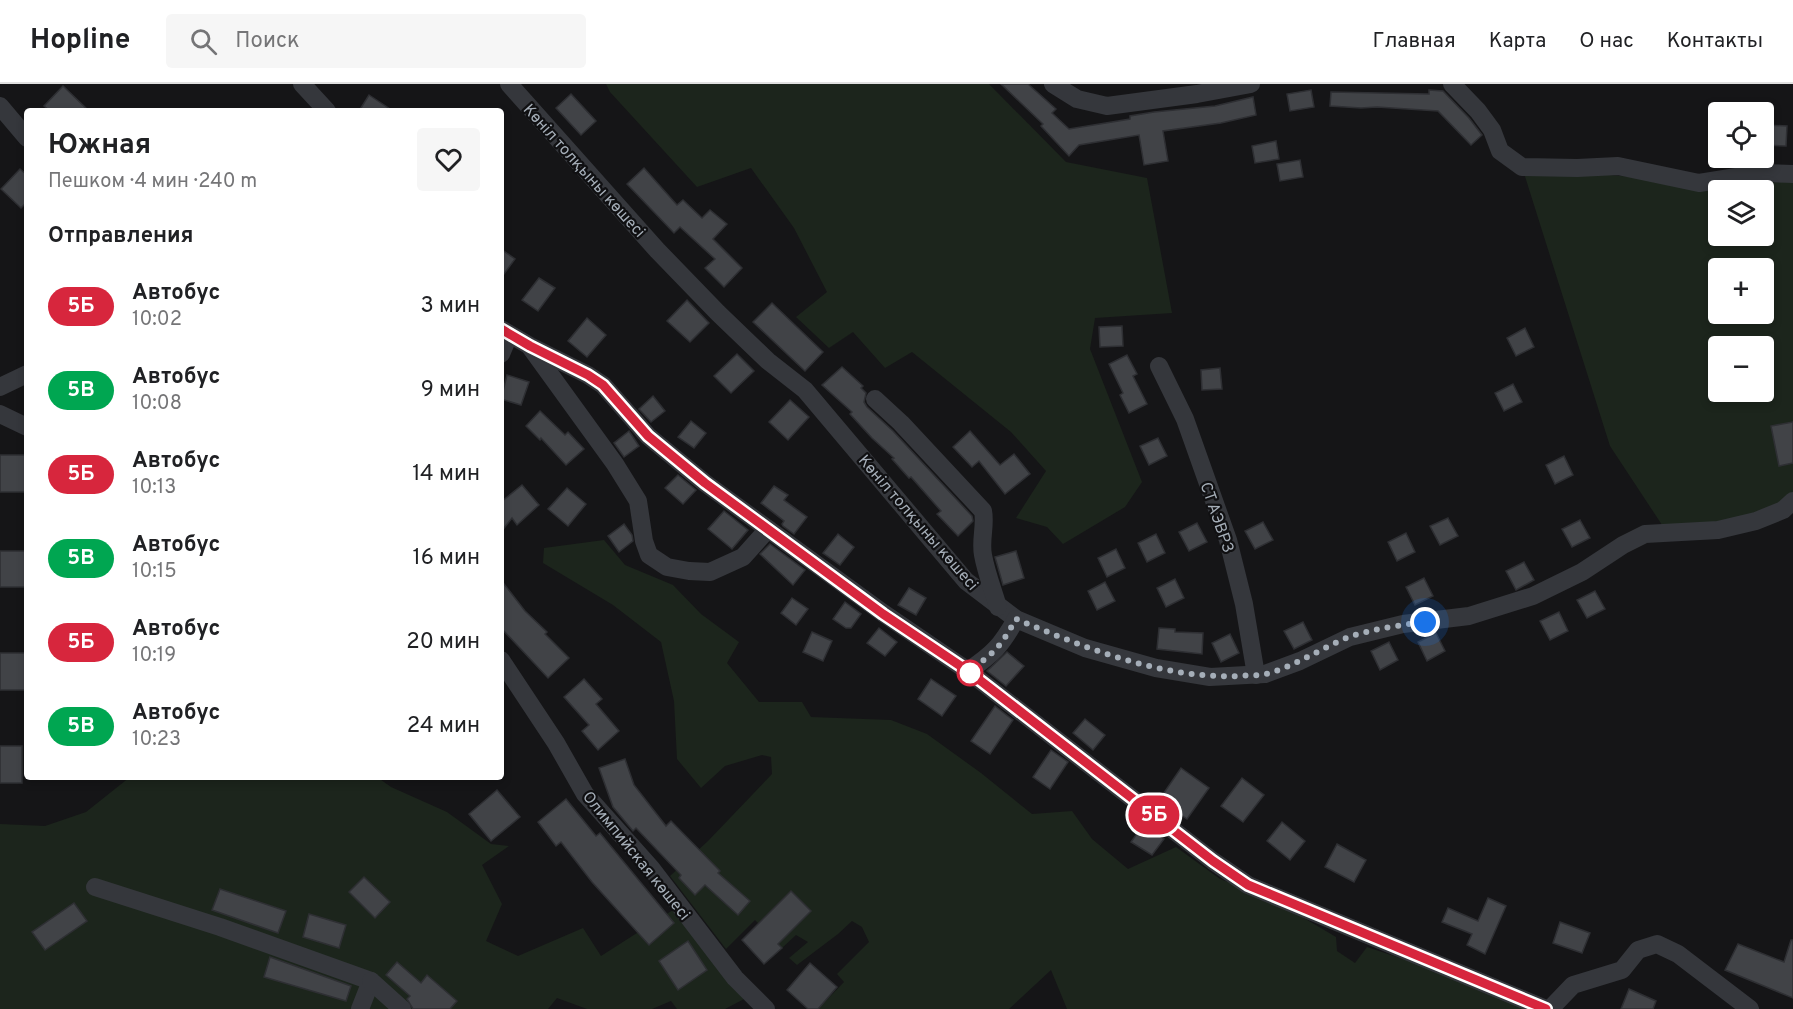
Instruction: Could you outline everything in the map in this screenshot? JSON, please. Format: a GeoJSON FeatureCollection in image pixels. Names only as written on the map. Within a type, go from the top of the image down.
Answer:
{"type":"FeatureCollection","features":[{"type":"Feature","properties":{"kind":"street"},"geometry":{"type":"LineString","coordinates":[[302,84],[324,108]]}},
{"type":"Feature","properties":{"kind":"street","name":"Көніл толқыны көшесі"},"geometry":{"type":"LineString","coordinates":[[509,84],[657,250],[768,362],[804,390],[966,581],[1016,619],[1085,648],[1156,668],[1210,677],[1265,674],[1300,662],[1350,637],[1403,624],[1469,616],[1533,596],[1582,572],[1623,545],[1645,534],[1718,530],[1756,521],[1783,510],[1793,501]]}},
{"type":"Feature","properties":{"kind":"street"},"geometry":{"type":"LineString","coordinates":[[1053,84],[1077,99],[1107,106],[1251,84]]}},
{"type":"Feature","properties":{"kind":"street"},"geometry":{"type":"LineString","coordinates":[[1452,84],[1471,103],[1492,130],[1500,151],[1522,167],[1618,166],[1699,183],[1761,173],[1793,174]]}},
{"type":"Feature","properties":{"kind":"street"},"geometry":{"type":"LineString","coordinates":[[0,106],[24,134]]}},
{"type":"Feature","properties":{"kind":"street"},"geometry":{"type":"LineString","coordinates":[[505,332],[603,385],[648,436],[705,483],[883,614],[968,671],[1213,861],[1248,885],[1548,1009],[1573,985],[1622,970],[1638,950],[1657,944],[1678,954],[1750,1009]]}},
{"type":"Feature","properties":{"kind":"street"},"geometry":{"type":"LineString","coordinates":[[530,346],[615,464],[638,501],[644,542],[649,555],[667,567],[710,572],[743,557],[768,529]]}},
{"type":"Feature","properties":{"kind":"street","name":"СТ АЭВРЗ"},"geometry":{"type":"LineString","coordinates":[[1159,366],[1185,419],[1228,540],[1244,604],[1256,675]]}},
{"type":"Feature","properties":{"kind":"street"},"geometry":{"type":"LineString","coordinates":[[0,387],[24,375]]}},
{"type":"Feature","properties":{"kind":"street"},"geometry":{"type":"LineString","coordinates":[[875,399],[901,423],[983,511],[985,520],[983,554],[998,607]]}},
{"type":"Feature","properties":{"kind":"street"},"geometry":{"type":"LineString","coordinates":[[0,414],[24,426]]}},
{"type":"Feature","properties":{"kind":"street"},"geometry":{"type":"LineString","coordinates":[[968,671],[996,651],[1005,640],[1016,619]]}},
{"type":"Feature","properties":{"kind":"street","name":"Олимпийская көшесі"},"geometry":{"type":"LineString","coordinates":[[504,665],[556,743],[585,794],[651,868],[735,978],[766,1009]]}},
{"type":"Feature","properties":{"kind":"street"},"geometry":{"type":"LineString","coordinates":[[95,887],[220,927],[372,981],[402,1009]]}},
{"type":"Feature","properties":{"kind":"street"},"geometry":{"type":"LineString","coordinates":[[360,1009],[372,981]]}},
{"type":"Feature","properties":{"kind":"shaded area"},"geometry":{"type":"Polygon","coordinates":[[[606,84],[989,84],[1066,162],[1147,178],[1172,313],[1095,318],[1090,349],[1142,482],[1125,507],[1063,544],[1047,527],[1016,518],[1046,471],[1011,432],[912,352],[885,368],[853,332],[829,348],[796,317],[827,292],[794,228],[751,168],[697,187],[610,92],[606,84]]]}},
{"type":"Feature","properties":{"kind":"shaded area"},"geometry":{"type":"Polygon","coordinates":[[[1522,167],[1708,182],[1708,246],[1774,246],[1774,180],[1734,180],[1793,175],[1793,504],[1668,534],[1610,446],[1522,167]]]}},
{"type":"Feature","properties":{"kind":"shaded area"},"geometry":{"type":"Polygon","coordinates":[[[604,540],[625,565],[673,585],[701,614],[739,642],[727,663],[759,702],[802,702],[811,717],[891,720],[927,734],[1032,814],[1072,811],[1092,839],[1128,869],[1176,847],[1220,879],[1270,898],[1336,937],[1337,951],[1355,963],[1367,947],[1553,1009],[1067,1009],[1051,970],[1009,1009],[818,1009],[844,982],[837,974],[869,942],[862,927],[852,921],[797,965],[789,958],[808,942],[796,935],[782,948],[755,920],[726,949],[670,876],[708,841],[772,774],[771,757],[762,755],[725,766],[701,788],[677,759],[674,701],[661,642],[613,605],[543,563],[544,548],[604,540]]]}},
{"type":"Feature","properties":{"kind":"shaded area"},"geometry":{"type":"Polygon","coordinates":[[[126,780],[381,780],[391,787],[447,812],[491,844],[509,846],[482,865],[502,904],[486,941],[518,956],[583,928],[601,956],[676,908],[746,998],[725,1009],[677,1009],[671,1001],[652,1009],[587,1009],[557,998],[548,1009],[0,1009],[0,824],[45,826],[86,812],[126,780]]]}},
{"type":"Feature","properties":{"kind":"building"},"geometry":{"type":"Polygon","coordinates":[[[1001,84],[1028,84],[1056,109],[1052,113],[1069,129],[1130,119],[1130,116],[1154,112],[1215,106],[1253,97],[1256,115],[1221,123],[1163,131],[1168,161],[1144,165],[1139,135],[1079,145],[1069,156],[1041,126],[1043,124],[1001,84]]]}},
{"type":"Feature","properties":{"kind":"building"},"geometry":{"type":"Polygon","coordinates":[[[63,86],[86,108],[46,108],[44,106],[63,86]]]}},
{"type":"Feature","properties":{"kind":"building"},"geometry":{"type":"Polygon","coordinates":[[[1311,90],[1314,107],[1290,111],[1287,94],[1311,90]]]}},
{"type":"Feature","properties":{"kind":"building"},"geometry":{"type":"Polygon","coordinates":[[[1429,90],[1443,91],[1482,135],[1471,145],[1438,111],[1330,106],[1331,92],[1429,94],[1429,90]]]}},
{"type":"Feature","properties":{"kind":"building"},"geometry":{"type":"Polygon","coordinates":[[[571,94],[596,121],[581,135],[556,108],[571,94]]]}},
{"type":"Feature","properties":{"kind":"building"},"geometry":{"type":"Polygon","coordinates":[[[369,95],[388,108],[361,108],[369,95]]]}},
{"type":"Feature","properties":{"kind":"building"},"geometry":{"type":"Polygon","coordinates":[[[1774,125],[1787,126],[1786,146],[1774,145],[1774,125]]]}},
{"type":"Feature","properties":{"kind":"building"},"geometry":{"type":"Polygon","coordinates":[[[1276,141],[1279,159],[1255,163],[1252,146],[1276,141]]]}},
{"type":"Feature","properties":{"kind":"building"},"geometry":{"type":"Polygon","coordinates":[[[1300,160],[1303,177],[1280,181],[1277,164],[1300,160]]]}},
{"type":"Feature","properties":{"kind":"building"},"geometry":{"type":"Polygon","coordinates":[[[644,168],[677,205],[683,200],[702,218],[710,210],[727,224],[713,239],[742,268],[724,287],[705,268],[715,259],[680,227],[674,233],[627,184],[644,168]]]}},
{"type":"Feature","properties":{"kind":"building"},"geometry":{"type":"Polygon","coordinates":[[[20,169],[24,172],[24,205],[21,208],[1,189],[20,169]]]}},
{"type":"Feature","properties":{"kind":"building"},"geometry":{"type":"Polygon","coordinates":[[[504,251],[515,259],[504,274],[504,251]]]}},
{"type":"Feature","properties":{"kind":"building"},"geometry":{"type":"Polygon","coordinates":[[[539,278],[555,288],[538,311],[522,300],[539,278]]]}},
{"type":"Feature","properties":{"kind":"building"},"geometry":{"type":"Polygon","coordinates":[[[687,300],[709,323],[690,342],[667,321],[687,300]]]}},
{"type":"Feature","properties":{"kind":"building"},"geometry":{"type":"Polygon","coordinates":[[[772,303],[823,352],[805,371],[753,322],[772,303]]]}},
{"type":"Feature","properties":{"kind":"building"},"geometry":{"type":"Polygon","coordinates":[[[587,318],[606,335],[587,357],[568,341],[587,318]]]}},
{"type":"Feature","properties":{"kind":"building"},"geometry":{"type":"Polygon","coordinates":[[[1122,326],[1123,346],[1100,347],[1099,327],[1122,326]]]}},
{"type":"Feature","properties":{"kind":"building"},"geometry":{"type":"Polygon","coordinates":[[[1525,328],[1534,347],[1516,356],[1507,338],[1525,328]]]}},
{"type":"Feature","properties":{"kind":"building"},"geometry":{"type":"Polygon","coordinates":[[[737,354],[754,371],[731,393],[714,376],[737,354]]]}},
{"type":"Feature","properties":{"kind":"building"},"geometry":{"type":"Polygon","coordinates":[[[1127,355],[1137,374],[1133,376],[1147,404],[1129,413],[1120,395],[1123,393],[1109,364],[1127,355]]]}},
{"type":"Feature","properties":{"kind":"building"},"geometry":{"type":"Polygon","coordinates":[[[842,367],[863,386],[861,388],[866,393],[864,402],[867,407],[893,431],[972,516],[973,521],[958,536],[937,514],[941,511],[892,459],[894,458],[850,414],[852,412],[822,385],[842,367]]]}},
{"type":"Feature","properties":{"kind":"building"},"geometry":{"type":"Polygon","coordinates":[[[1220,368],[1222,389],[1202,390],[1201,370],[1220,368]]]}},
{"type":"Feature","properties":{"kind":"building"},"geometry":{"type":"Polygon","coordinates":[[[507,375],[529,382],[521,405],[504,400],[507,375]]]}},
{"type":"Feature","properties":{"kind":"building"},"geometry":{"type":"Polygon","coordinates":[[[1513,384],[1522,402],[1504,411],[1495,393],[1513,384]]]}},
{"type":"Feature","properties":{"kind":"building"},"geometry":{"type":"Polygon","coordinates":[[[653,396],[665,411],[651,422],[639,409],[653,396]]]}},
{"type":"Feature","properties":{"kind":"building"},"geometry":{"type":"Polygon","coordinates":[[[790,400],[809,417],[788,440],[769,422],[790,400]]]}},
{"type":"Feature","properties":{"kind":"building"},"geometry":{"type":"Polygon","coordinates":[[[540,411],[565,435],[568,432],[584,449],[566,465],[541,438],[540,440],[526,426],[540,411]]]}},
{"type":"Feature","properties":{"kind":"building"},"geometry":{"type":"Polygon","coordinates":[[[691,421],[706,433],[694,448],[678,437],[691,421]]]}},
{"type":"Feature","properties":{"kind":"building"},"geometry":{"type":"Polygon","coordinates":[[[1793,422],[1793,463],[1779,466],[1771,426],[1793,422]]]}},
{"type":"Feature","properties":{"kind":"building"},"geometry":{"type":"Polygon","coordinates":[[[629,431],[639,446],[624,457],[614,443],[629,431]]]}},
{"type":"Feature","properties":{"kind":"building"},"geometry":{"type":"Polygon","coordinates":[[[970,431],[1000,465],[1014,454],[1030,474],[1005,494],[979,461],[972,467],[953,447],[970,431]]]}},
{"type":"Feature","properties":{"kind":"building"},"geometry":{"type":"Polygon","coordinates":[[[1158,438],[1167,456],[1149,465],[1140,446],[1158,438]]]}},
{"type":"Feature","properties":{"kind":"building"},"geometry":{"type":"Polygon","coordinates":[[[0,455],[24,455],[24,492],[0,492],[0,455]]]}},
{"type":"Feature","properties":{"kind":"building"},"geometry":{"type":"Polygon","coordinates":[[[1564,456],[1573,475],[1555,484],[1546,465],[1564,456]]]}},
{"type":"Feature","properties":{"kind":"building"},"geometry":{"type":"Polygon","coordinates":[[[678,475],[696,490],[683,504],[665,488],[678,475]]]}},
{"type":"Feature","properties":{"kind":"building"},"geometry":{"type":"Polygon","coordinates":[[[522,485],[539,505],[517,525],[512,518],[504,528],[504,500],[522,485]]]}},
{"type":"Feature","properties":{"kind":"building"},"geometry":{"type":"Polygon","coordinates":[[[774,486],[788,495],[784,500],[807,517],[794,534],[783,526],[784,521],[761,503],[774,486]]]}},
{"type":"Feature","properties":{"kind":"building"},"geometry":{"type":"Polygon","coordinates":[[[567,488],[586,504],[568,526],[548,509],[567,488]]]}},
{"type":"Feature","properties":{"kind":"building"},"geometry":{"type":"Polygon","coordinates":[[[724,511],[748,530],[732,549],[708,529],[724,511]]]}},
{"type":"Feature","properties":{"kind":"building"},"geometry":{"type":"Polygon","coordinates":[[[1448,518],[1458,536],[1440,545],[1430,526],[1448,518]]]}},
{"type":"Feature","properties":{"kind":"building"},"geometry":{"type":"Polygon","coordinates":[[[1580,520],[1590,538],[1572,547],[1562,529],[1580,520]]]}},
{"type":"Feature","properties":{"kind":"building"},"geometry":{"type":"Polygon","coordinates":[[[1263,522],[1273,540],[1255,549],[1245,531],[1263,522]]]}},
{"type":"Feature","properties":{"kind":"building"},"geometry":{"type":"Polygon","coordinates":[[[1197,523],[1207,542],[1189,551],[1179,532],[1197,523]]]}},
{"type":"Feature","properties":{"kind":"building"},"geometry":{"type":"Polygon","coordinates":[[[624,524],[632,535],[633,541],[619,552],[608,536],[624,524]]]}},
{"type":"Feature","properties":{"kind":"building"},"geometry":{"type":"Polygon","coordinates":[[[1406,533],[1415,552],[1397,561],[1388,542],[1406,533]]]}},
{"type":"Feature","properties":{"kind":"building"},"geometry":{"type":"Polygon","coordinates":[[[838,534],[854,547],[840,565],[823,553],[838,534]]]}},
{"type":"Feature","properties":{"kind":"building"},"geometry":{"type":"Polygon","coordinates":[[[1156,534],[1165,553],[1147,562],[1138,543],[1156,534]]]}},
{"type":"Feature","properties":{"kind":"building"},"geometry":{"type":"Polygon","coordinates":[[[770,544],[805,570],[793,585],[760,554],[770,544]]]}},
{"type":"Feature","properties":{"kind":"building"},"geometry":{"type":"Polygon","coordinates":[[[1116,549],[1125,568],[1107,577],[1098,558],[1116,549]]]}},
{"type":"Feature","properties":{"kind":"building"},"geometry":{"type":"Polygon","coordinates":[[[0,551],[24,551],[24,587],[0,587],[0,551]]]}},
{"type":"Feature","properties":{"kind":"building"},"geometry":{"type":"Polygon","coordinates":[[[1016,551],[1024,578],[1003,585],[995,557],[1016,551]]]}},
{"type":"Feature","properties":{"kind":"building"},"geometry":{"type":"Polygon","coordinates":[[[1524,562],[1534,580],[1516,590],[1506,571],[1524,562]]]}},
{"type":"Feature","properties":{"kind":"building"},"geometry":{"type":"Polygon","coordinates":[[[1424,578],[1433,596],[1415,605],[1406,587],[1424,578]]]}},
{"type":"Feature","properties":{"kind":"building"},"geometry":{"type":"Polygon","coordinates":[[[1175,579],[1184,598],[1166,607],[1157,588],[1175,579]]]}},
{"type":"Feature","properties":{"kind":"building"},"geometry":{"type":"Polygon","coordinates":[[[1105,582],[1115,601],[1097,610],[1088,591],[1105,582]]]}},
{"type":"Feature","properties":{"kind":"building"},"geometry":{"type":"Polygon","coordinates":[[[504,584],[525,611],[547,632],[545,634],[569,658],[548,678],[504,631],[504,584]]]}},
{"type":"Feature","properties":{"kind":"building"},"geometry":{"type":"Polygon","coordinates":[[[909,588],[926,598],[916,615],[898,605],[909,588]]]}},
{"type":"Feature","properties":{"kind":"building"},"geometry":{"type":"Polygon","coordinates":[[[1595,591],[1605,609],[1587,618],[1577,600],[1595,591]]]}},
{"type":"Feature","properties":{"kind":"building"},"geometry":{"type":"Polygon","coordinates":[[[792,598],[808,609],[796,625],[781,613],[792,598]]]}},
{"type":"Feature","properties":{"kind":"building"},"geometry":{"type":"Polygon","coordinates":[[[845,602],[861,614],[851,628],[846,628],[833,619],[845,602]]]}},
{"type":"Feature","properties":{"kind":"building"},"geometry":{"type":"Polygon","coordinates":[[[1559,612],[1568,631],[1550,640],[1540,621],[1559,612]]]}},
{"type":"Feature","properties":{"kind":"building"},"geometry":{"type":"Polygon","coordinates":[[[1303,622],[1312,640],[1294,649],[1284,631],[1303,622]]]}},
{"type":"Feature","properties":{"kind":"building"},"geometry":{"type":"Polygon","coordinates":[[[879,628],[897,642],[885,656],[867,643],[879,628]]]}},
{"type":"Feature","properties":{"kind":"building"},"geometry":{"type":"Polygon","coordinates":[[[1159,628],[1175,629],[1175,632],[1203,633],[1202,654],[1157,649],[1159,628]]]}},
{"type":"Feature","properties":{"kind":"building"},"geometry":{"type":"Polygon","coordinates":[[[812,632],[832,641],[823,661],[803,652],[812,632]]]}},
{"type":"Feature","properties":{"kind":"building"},"geometry":{"type":"Polygon","coordinates":[[[1436,633],[1445,651],[1427,661],[1418,642],[1436,633]]]}},
{"type":"Feature","properties":{"kind":"building"},"geometry":{"type":"Polygon","coordinates":[[[1230,634],[1239,653],[1221,662],[1212,643],[1230,634]]]}},
{"type":"Feature","properties":{"kind":"building"},"geometry":{"type":"Polygon","coordinates":[[[1389,642],[1398,660],[1380,670],[1371,651],[1389,642]]]}},
{"type":"Feature","properties":{"kind":"building"},"geometry":{"type":"Polygon","coordinates":[[[1007,652],[1024,666],[1006,686],[987,671],[1007,652]]]}},
{"type":"Feature","properties":{"kind":"building"},"geometry":{"type":"Polygon","coordinates":[[[0,653],[24,653],[24,690],[0,690],[0,653]]]}},
{"type":"Feature","properties":{"kind":"building"},"geometry":{"type":"Polygon","coordinates":[[[584,679],[602,699],[596,704],[619,731],[598,750],[582,731],[589,725],[564,697],[584,679]]]}},
{"type":"Feature","properties":{"kind":"building"},"geometry":{"type":"Polygon","coordinates":[[[931,679],[956,696],[942,716],[918,699],[931,679]]]}},
{"type":"Feature","properties":{"kind":"building"},"geometry":{"type":"Polygon","coordinates":[[[995,706],[1013,720],[990,754],[971,741],[995,706]]]}},
{"type":"Feature","properties":{"kind":"building"},"geometry":{"type":"Polygon","coordinates":[[[1085,719],[1105,735],[1093,750],[1073,733],[1085,719]]]}},
{"type":"Feature","properties":{"kind":"building"},"geometry":{"type":"Polygon","coordinates":[[[0,746],[22,746],[22,783],[0,783],[0,746]]]}},
{"type":"Feature","properties":{"kind":"building"},"geometry":{"type":"Polygon","coordinates":[[[1051,750],[1068,762],[1050,789],[1033,777],[1051,750]]]}},
{"type":"Feature","properties":{"kind":"building"},"geometry":{"type":"Polygon","coordinates":[[[625,759],[634,785],[666,826],[671,821],[720,871],[718,873],[750,901],[738,915],[705,885],[695,895],[679,878],[681,875],[636,828],[633,831],[613,807],[599,768],[625,759]]]}},
{"type":"Feature","properties":{"kind":"building"},"geometry":{"type":"Polygon","coordinates":[[[1181,768],[1209,788],[1187,819],[1159,800],[1181,768]]]}},
{"type":"Feature","properties":{"kind":"building"},"geometry":{"type":"Polygon","coordinates":[[[1242,778],[1264,795],[1243,822],[1221,806],[1242,778]]]}},
{"type":"Feature","properties":{"kind":"building"},"geometry":{"type":"Polygon","coordinates":[[[497,790],[520,817],[491,841],[469,814],[497,790]]]}},
{"type":"Feature","properties":{"kind":"building"},"geometry":{"type":"Polygon","coordinates":[[[566,799],[596,836],[600,833],[674,923],[649,945],[592,882],[561,842],[556,846],[538,822],[566,799]]]}},
{"type":"Feature","properties":{"kind":"building"},"geometry":{"type":"Polygon","coordinates":[[[1282,822],[1305,841],[1290,860],[1267,841],[1282,822]]]}},
{"type":"Feature","properties":{"kind":"building"},"geometry":{"type":"Polygon","coordinates":[[[1144,824],[1164,839],[1152,855],[1131,842],[1144,824]]]}},
{"type":"Feature","properties":{"kind":"building"},"geometry":{"type":"Polygon","coordinates":[[[1337,844],[1366,860],[1354,882],[1325,867],[1337,844]]]}},
{"type":"Feature","properties":{"kind":"building"},"geometry":{"type":"Polygon","coordinates":[[[364,877],[390,902],[375,918],[349,892],[364,877]]]}},
{"type":"Feature","properties":{"kind":"building"},"geometry":{"type":"Polygon","coordinates":[[[220,889],[286,911],[278,933],[212,910],[220,889]]]}},
{"type":"Feature","properties":{"kind":"building"},"geometry":{"type":"Polygon","coordinates":[[[791,891],[811,911],[778,944],[782,948],[764,964],[742,940],[791,891]]]}},
{"type":"Feature","properties":{"kind":"building"},"geometry":{"type":"Polygon","coordinates":[[[1488,898],[1506,906],[1485,954],[1467,945],[1472,934],[1442,922],[1448,908],[1478,921],[1488,898]]]}},
{"type":"Feature","properties":{"kind":"building"},"geometry":{"type":"Polygon","coordinates":[[[74,903],[87,921],[45,950],[32,932],[74,903]]]}},
{"type":"Feature","properties":{"kind":"building"},"geometry":{"type":"Polygon","coordinates":[[[309,914],[346,925],[339,948],[303,937],[309,914]]]}},
{"type":"Feature","properties":{"kind":"building"},"geometry":{"type":"Polygon","coordinates":[[[1560,922],[1590,933],[1582,953],[1553,943],[1560,922]]]}},
{"type":"Feature","properties":{"kind":"building"},"geometry":{"type":"Polygon","coordinates":[[[1791,940],[1793,940],[1793,998],[1725,970],[1738,944],[1784,962],[1791,940]]]}},
{"type":"Feature","properties":{"kind":"building"},"geometry":{"type":"Polygon","coordinates":[[[688,941],[707,970],[678,990],[659,961],[688,941]]]}},
{"type":"Feature","properties":{"kind":"building"},"geometry":{"type":"Polygon","coordinates":[[[270,957],[351,986],[346,1001],[264,977],[270,957]]]}},
{"type":"Feature","properties":{"kind":"building"},"geometry":{"type":"Polygon","coordinates":[[[397,962],[421,983],[427,975],[457,1001],[450,1009],[413,1009],[407,999],[410,996],[386,975],[397,962]]]}},
{"type":"Feature","properties":{"kind":"building"},"geometry":{"type":"Polygon","coordinates":[[[810,963],[837,987],[818,1009],[808,1009],[787,990],[810,963]]]}},
{"type":"Feature","properties":{"kind":"building"},"geometry":{"type":"Polygon","coordinates":[[[1629,989],[1656,1001],[1653,1009],[1621,1009],[1629,989]]]}},
{"type":"Feature","properties":{"kind":"bus line","name":"5Б"},"geometry":{"type":"LineString","coordinates":[[504,331],[603,385],[648,436],[705,483],[883,614],[968,671],[1213,861],[1248,885],[1546,1009]]}},
{"type":"Feature","properties":{"kind":"route"},"geometry":{"type":"LineString","coordinates":[[970,673],[968,671],[996,651],[1005,640],[1016,619],[1085,648],[1156,668],[1210,677],[1265,674],[1300,662],[1350,637],[1403,624],[1425,622]]}}]}
